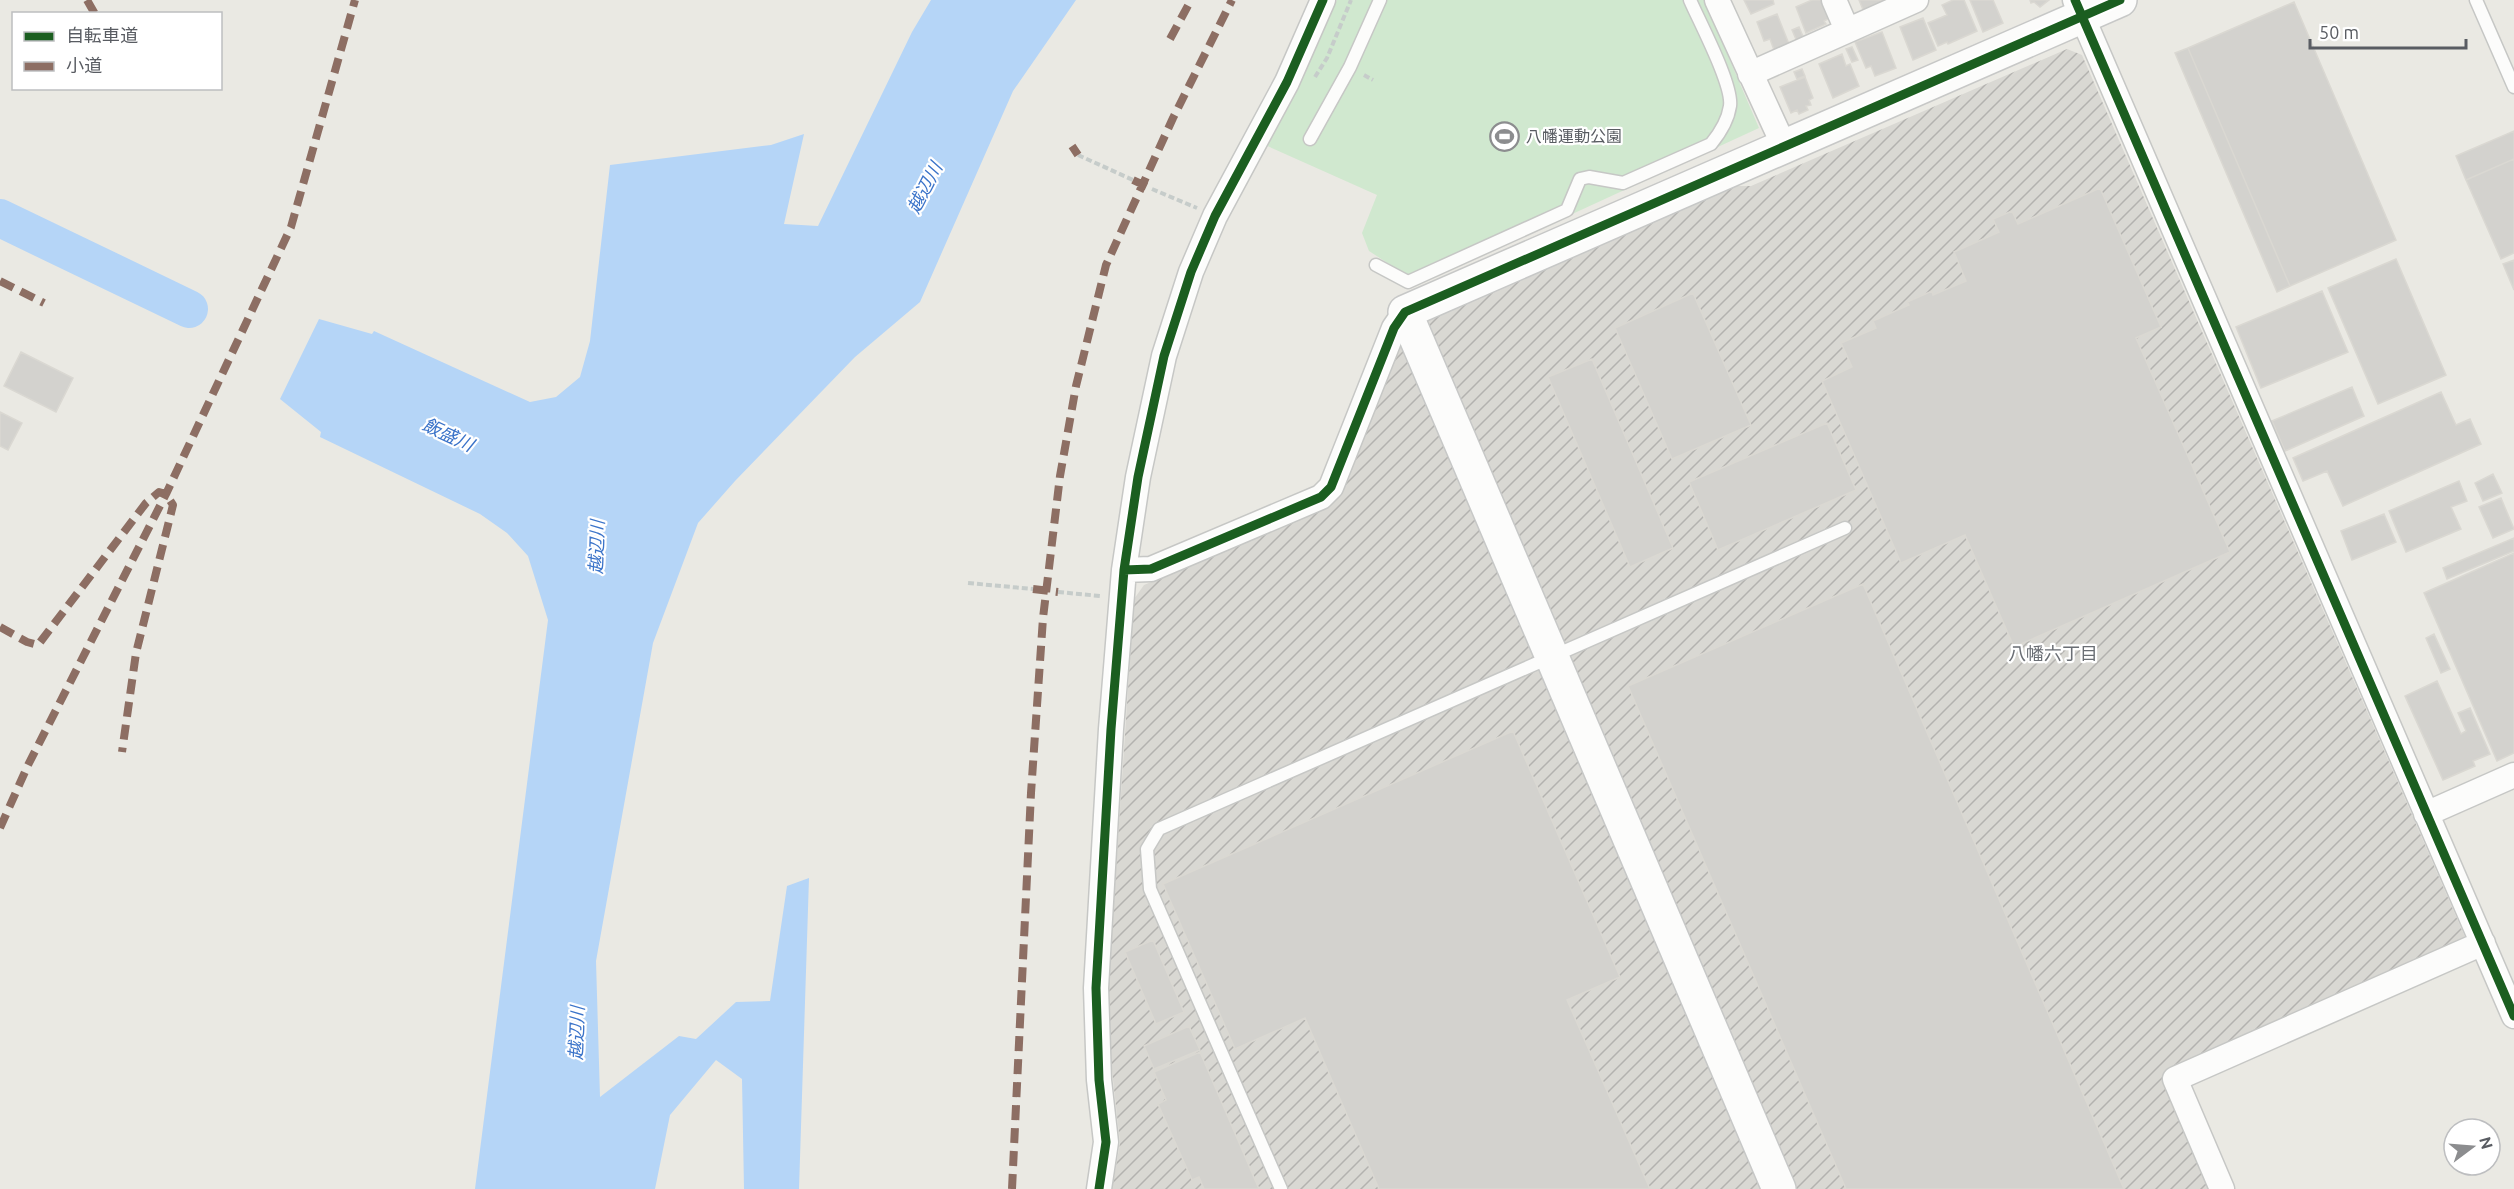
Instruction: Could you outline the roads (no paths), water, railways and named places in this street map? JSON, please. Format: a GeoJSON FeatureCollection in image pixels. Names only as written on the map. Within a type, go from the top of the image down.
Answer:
{"type":"FeatureCollection","features":[{"type":"Feature","properties":{"kind":"street"},"geometry":{"type":"LineString","coordinates":[[1099,1189],[1106,1142],[1099,1080],[1096,988],[1111,729],[1124,570],[1151,407],[1164,356],[1191,272],[1215,216],[1287,81],[1323,0]]}},
{"type":"Feature","properties":{"kind":"street"},"geometry":{"type":"LineString","coordinates":[[1717,0],[1784,146]]}},
{"type":"Feature","properties":{"kind":"street"},"geometry":{"type":"LineString","coordinates":[[1834,0],[1847,30]]}},
{"type":"Feature","properties":{"kind":"street"},"geometry":{"type":"LineString","coordinates":[[1750,74],[1916,0]]}},
{"type":"Feature","properties":{"kind":"street"},"geometry":{"type":"LineString","coordinates":[[1124,570],[1151,569],[1321,497],[1331,487],[1394,328],[1411,300],[1784,146],[2078,8],[2120,0]]}},
{"type":"Feature","properties":{"kind":"street"},"geometry":{"type":"LineString","coordinates":[[2078,8],[2514,1016]]}},
{"type":"Feature","properties":{"kind":"street"},"geometry":{"type":"LineString","coordinates":[[1411,300],[1551,657],[1779,1189]]}},
{"type":"Feature","properties":{"kind":"street"},"geometry":{"type":"LineString","coordinates":[[2426,814],[2514,775]]}},
{"type":"Feature","properties":{"kind":"street"},"geometry":{"type":"LineString","coordinates":[[2222,1189],[2175,1079],[2483,943]]}},
{"type":"Feature","properties":{"kind":"lane"},"geometry":{"type":"LineString","coordinates":[[1310,139],[1350,67],[1380,0]]}},
{"type":"Feature","properties":{"kind":"lane"},"geometry":{"type":"LineString","coordinates":[[1376,265],[1411,300],[1567,210],[1580,179],[1589,177],[1623,183],[1711,144],[1726,119],[1730,105],[1728,88],[1690,0]]}},
{"type":"Feature","properties":{"kind":"lane"},"geometry":{"type":"LineString","coordinates":[[2476,0],[2514,87]]}},
{"type":"Feature","properties":{"kind":"lane"},"geometry":{"type":"LineString","coordinates":[[1281,1189],[1150,889],[1146,849],[1159,829],[1845,528]]}},
{"type":"Feature","properties":{"kind":"water","name":"越辺川"},"geometry":{"type":"Polygon","coordinates":[[[931,0],[1076,0],[1013,91],[920,302],[855,357],[735,481],[698,523],[653,643],[596,961],[600,1097],[679,1036],[696,1039],[736,1002],[770,1001],[787,886],[809,878],[799,1189],[744,1189],[742,1079],[716,1060],[670,1115],[655,1189],[475,1189],[548,620],[528,556],[507,533],[480,514],[320,437],[321,432],[280,399],[319,319],[372,334],[374,331],[530,402],[556,397],[580,377],[590,341],[610,165],[771,145],[804,134],[784,224],[818,226],[912,32],[931,0]]]}},
{"type":"Feature","properties":{"kind":"waterway","name":"飯盛川"},"geometry":{"type":"LineString","coordinates":[[0,218],[189,309]]}},
{"type":"Feature","properties":{"kind":"place","name":"八幡運動公園"},"geometry":{"type":"Point","coordinates":[1505,136]}},
{"type":"Feature","properties":{"kind":"district","name":"八幡六丁目"},"geometry":{"type":"Point","coordinates":[2053,654]}}]}
